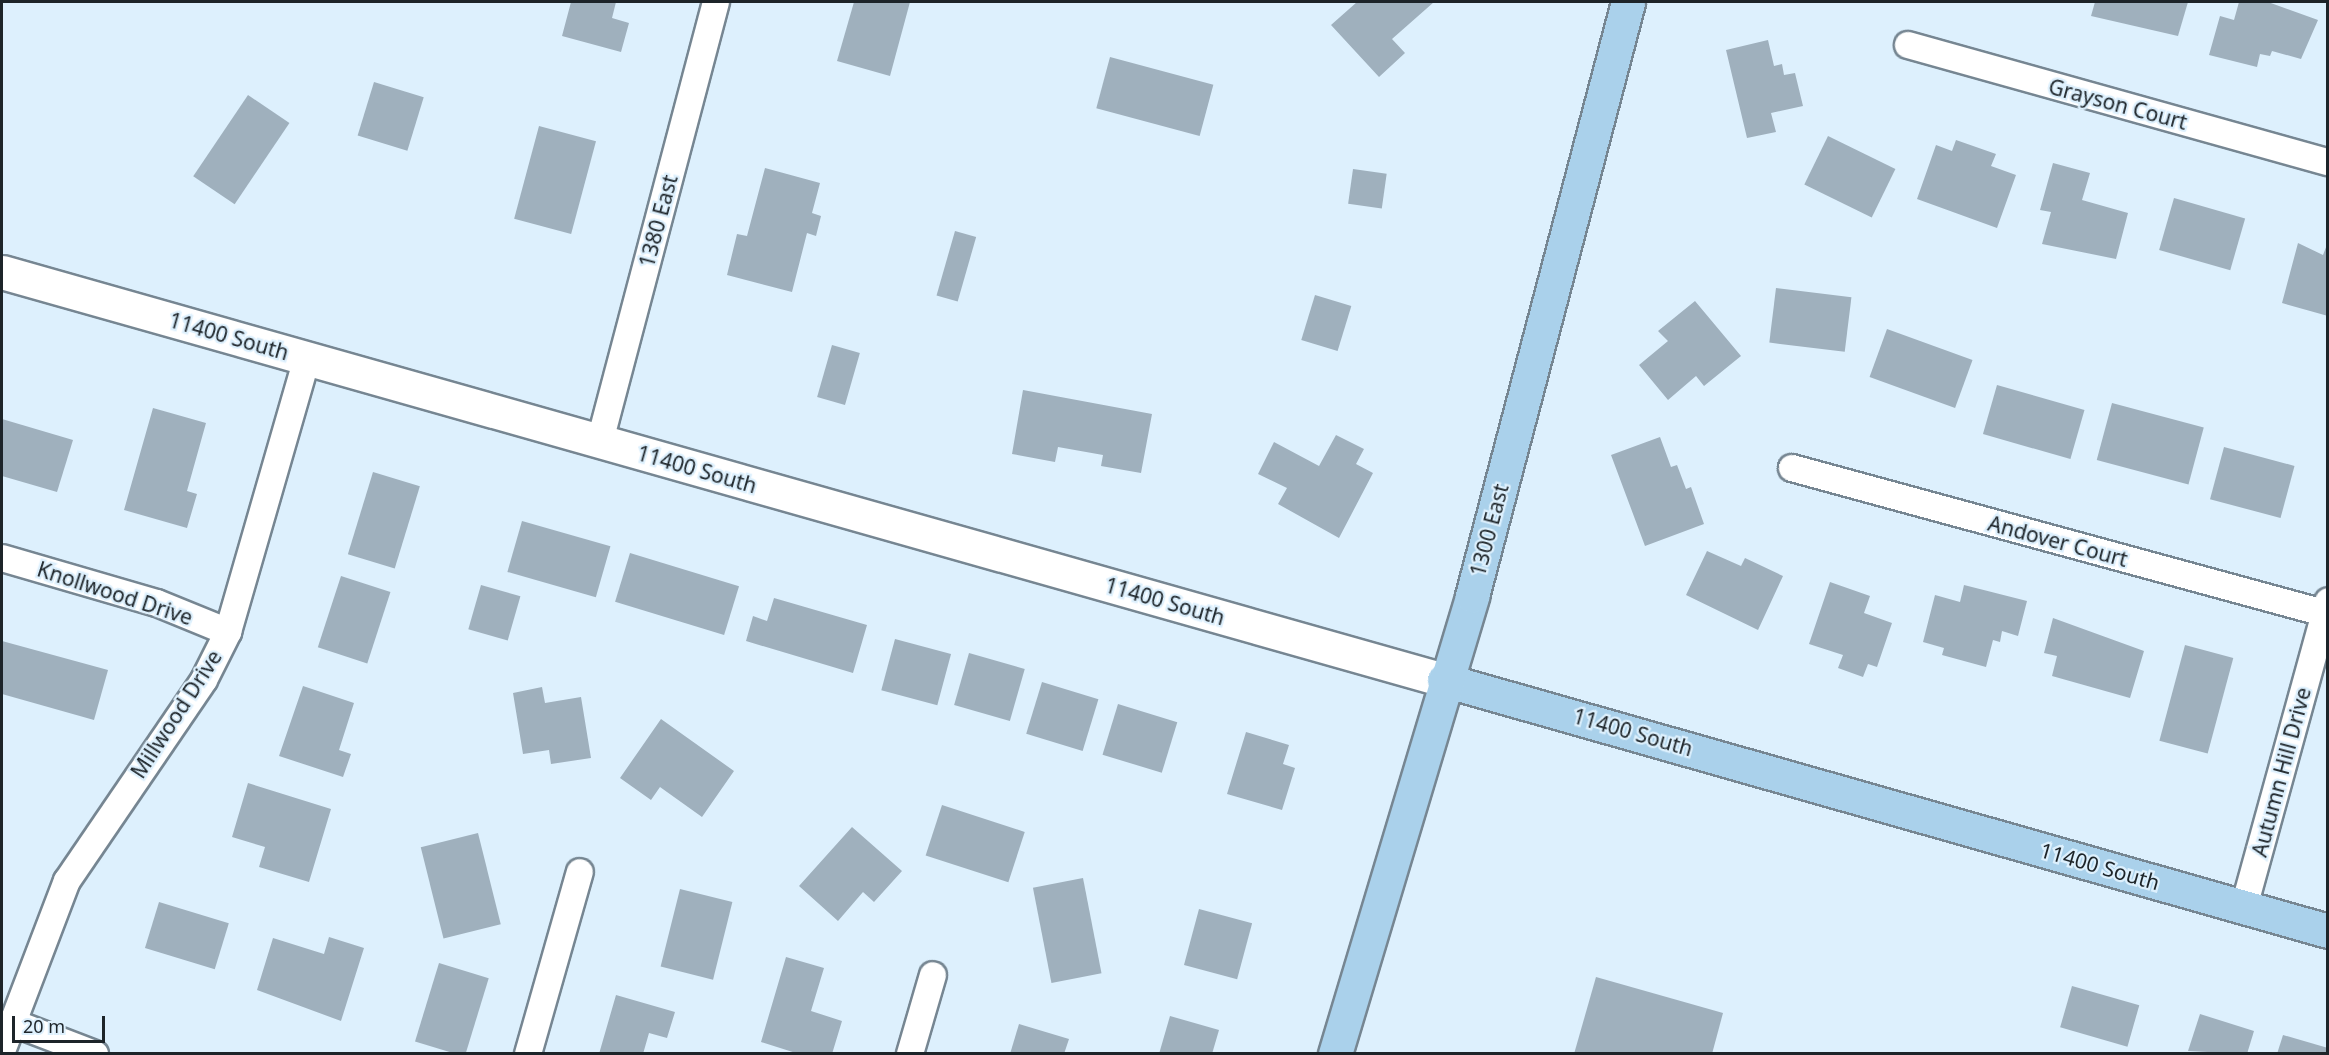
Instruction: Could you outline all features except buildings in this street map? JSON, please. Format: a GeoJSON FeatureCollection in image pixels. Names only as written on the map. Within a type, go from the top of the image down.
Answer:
{"type":"FeatureCollection","features":[{"type":"Feature","properties":{"kind":"main road","name":"1300 East"},"geometry":{"type":"LineString","coordinates":[[1335,1053],[1444,680],[1472,596],[1628,2]]}},
{"type":"Feature","properties":{"kind":"main road","name":"11400 South"},"geometry":{"type":"LineString","coordinates":[[2,272],[2328,931]]}},
{"type":"Feature","properties":{"kind":"street","name":"1380 East"},"geometry":{"type":"LineString","coordinates":[[600,441],[716,2]]}},
{"type":"Feature","properties":{"kind":"street","name":"Grayson Court"},"geometry":{"type":"LineString","coordinates":[[1908,45],[2328,162]]}},
{"type":"Feature","properties":{"kind":"street","name":"Millwood Drive"},"geometry":{"type":"LineString","coordinates":[[2,1051],[11,1022],[67,881],[204,680],[228,632],[307,358]]}},
{"type":"Feature","properties":{"kind":"street","name":"Andover Court"},"geometry":{"type":"LineString","coordinates":[[1792,468],[2326,607]]}},
{"type":"Feature","properties":{"kind":"street","name":"Knollwood Drive"},"geometry":{"type":"LineString","coordinates":[[2,558],[157,603],[228,632]]}},
{"type":"Feature","properties":{"kind":"street","name":"Autumn Hill Drive"},"geometry":{"type":"LineString","coordinates":[[2244,907],[2326,607]]}},
{"type":"Feature","properties":{"kind":"street"},"geometry":{"type":"LineString","coordinates":[[528,1053],[580,872]]}},
{"type":"Feature","properties":{"kind":"street"},"geometry":{"type":"LineString","coordinates":[[910,1053],[933,975]]}},
{"type":"Feature","properties":{"kind":"street"},"geometry":{"type":"LineString","coordinates":[[11,1022],[95,1053]]}}]}
